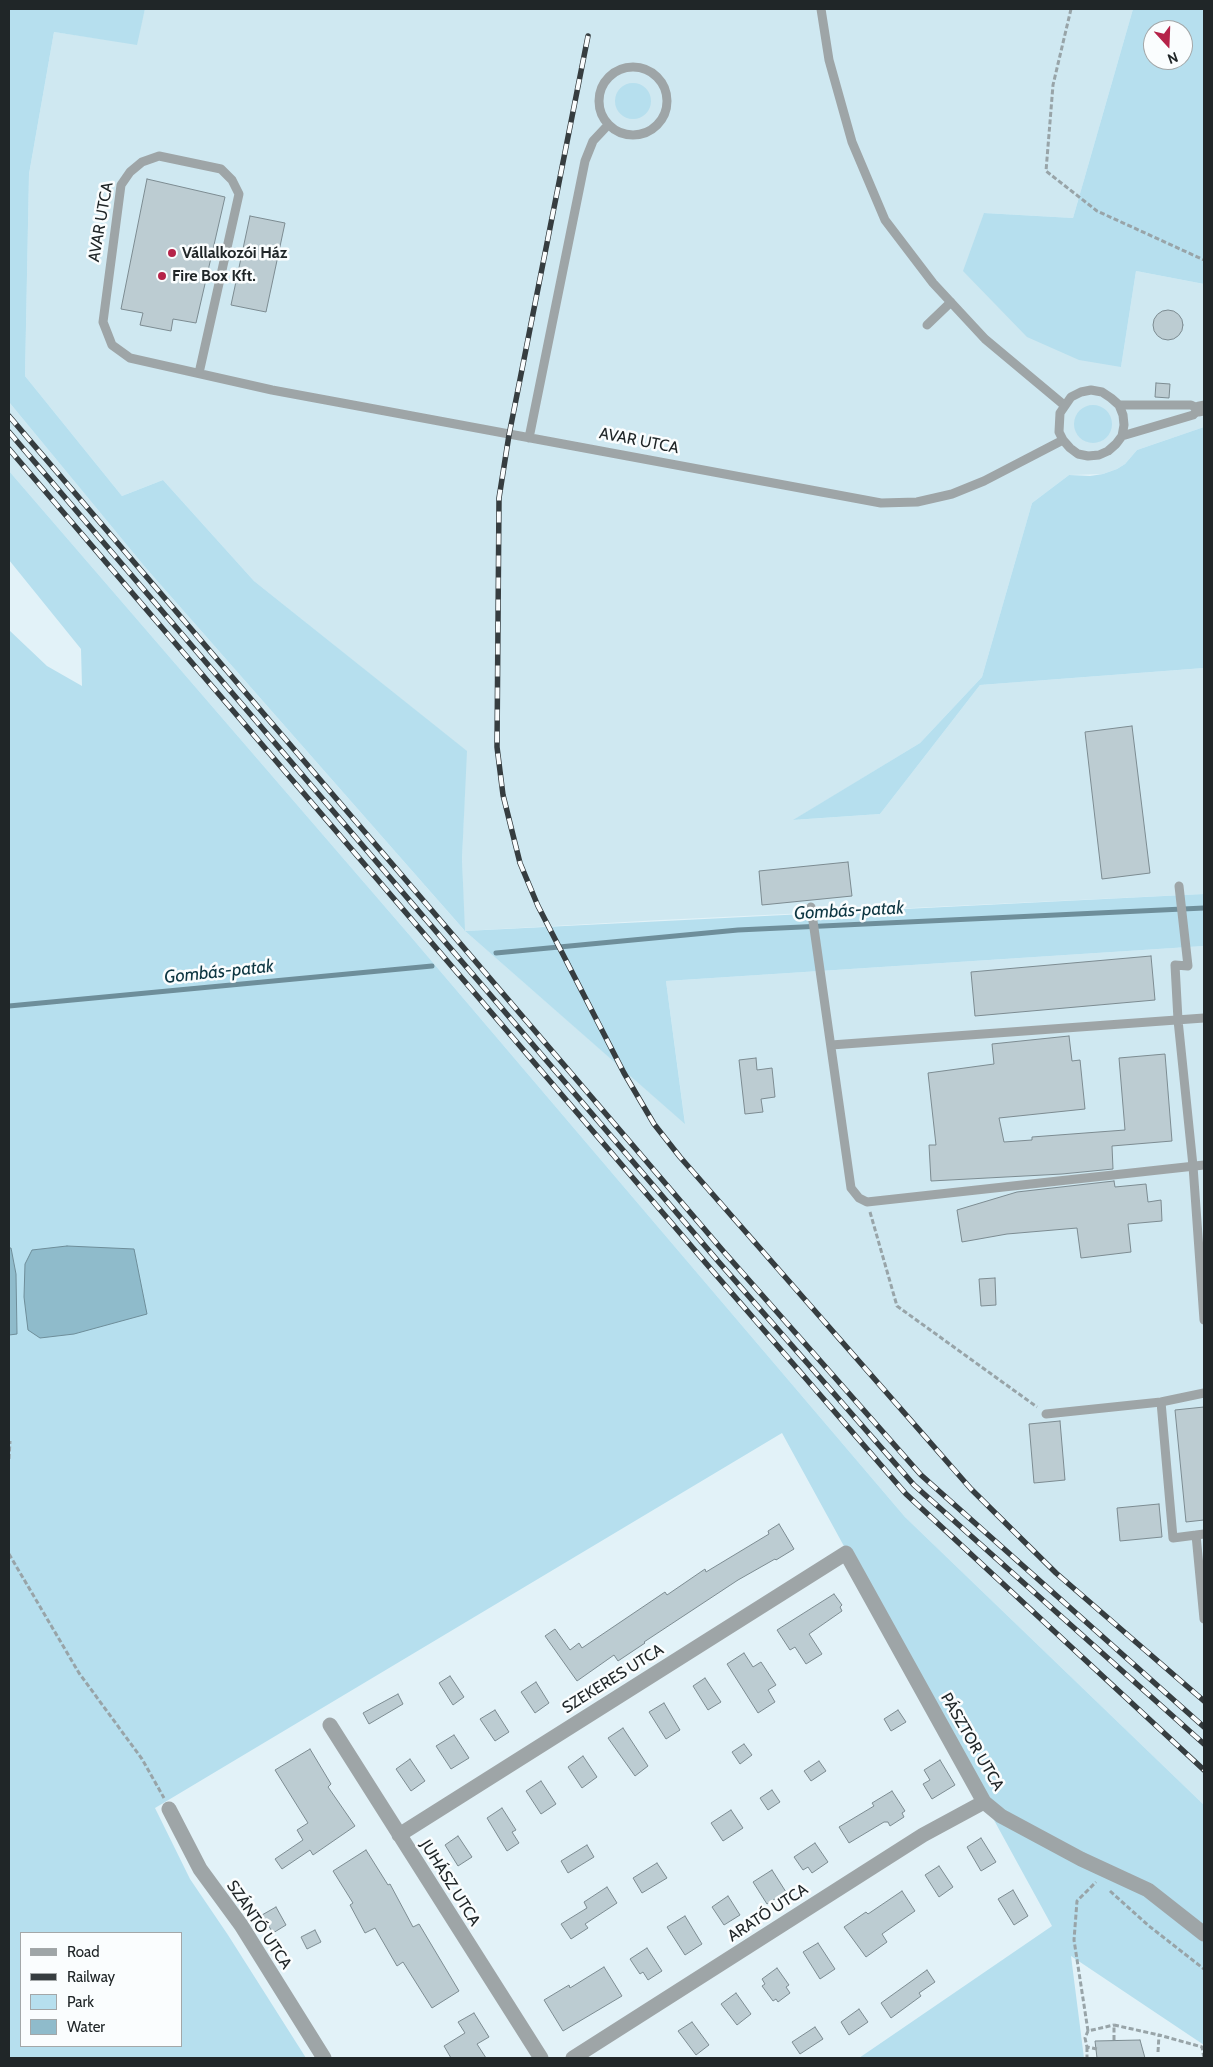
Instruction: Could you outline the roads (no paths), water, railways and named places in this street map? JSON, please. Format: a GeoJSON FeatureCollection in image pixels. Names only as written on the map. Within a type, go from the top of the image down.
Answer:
{"type":"FeatureCollection","features":[{"type":"Feature","properties":{"kind":"street","name":"PÁSZTOR UTCA"},"geometry":{"type":"LineString","coordinates":[[846,1553],[984,1802],[1001,1816],[1081,1860],[1148,1890],[1204,1934]]}},
{"type":"Feature","properties":{"kind":"street","name":"SZEKERES UTCA"},"geometry":{"type":"LineString","coordinates":[[399,1834],[846,1553]]}},
{"type":"Feature","properties":{"kind":"street","name":"JUHÁSZ UTCA"},"geometry":{"type":"LineString","coordinates":[[330,1725],[541,2058]]}},
{"type":"Feature","properties":{"kind":"street","name":"ARATÓ UTCA"},"geometry":{"type":"LineString","coordinates":[[573,2058],[923,1835],[984,1802]]}},
{"type":"Feature","properties":{"kind":"street","name":"SZÁNTÓ UTCA"},"geometry":{"type":"LineString","coordinates":[[169,1809],[200,1869],[241,1925],[324,2058]]}},
{"type":"Feature","properties":{"kind":"lane"},"geometry":{"type":"LineString","coordinates":[[821,9],[829,60],[852,142],[885,220],[933,283],[985,340],[1064,405]]}},
{"type":"Feature","properties":{"kind":"lane"},"geometry":{"type":"LineString","coordinates":[[632,66],[644,68],[654,73],[662,81],[668,103],[665,114],[659,124],[650,131],[634,135],[617,132],[608,125],[602,116],[598,104],[599,93],[611,74],[621,68],[632,66]]}},
{"type":"Feature","properties":{"kind":"lane"},"geometry":{"type":"LineString","coordinates":[[529,438],[585,161],[593,141],[608,125]]}},
{"type":"Feature","properties":{"kind":"lane","name":"AVAR UTCA"},"geometry":{"type":"LineString","coordinates":[[199,373],[238,194],[232,180],[222,169],[159,156],[142,162],[130,172],[121,185],[103,322],[112,345],[130,358],[272,390],[863,501],[898,503],[935,499],[968,489],[1063,440]]}},
{"type":"Feature","properties":{"kind":"lane"},"geometry":{"type":"LineString","coordinates":[[927,325],[951,302]]}},
{"type":"Feature","properties":{"kind":"lane"},"geometry":{"type":"LineString","coordinates":[[1091,390],[1107,395],[1118,405],[1123,415],[1122,436],[1108,451],[1099,455],[1088,456],[1074,451],[1063,440],[1058,422],[1064,405],[1071,397],[1091,390]]}},
{"type":"Feature","properties":{"kind":"lane"},"geometry":{"type":"LineString","coordinates":[[1118,405],[1191,405],[1202,409]]}},
{"type":"Feature","properties":{"kind":"lane"},"geometry":{"type":"LineString","coordinates":[[1122,436],[1193,415],[1202,409]]}},
{"type":"Feature","properties":{"kind":"lane"},"geometry":{"type":"LineString","coordinates":[[1180,886],[1188,966],[1175,965],[1178,1020],[1193,1166],[1204,1320]]}},
{"type":"Feature","properties":{"kind":"lane"},"geometry":{"type":"LineString","coordinates":[[811,907],[851,1188],[859,1198],[867,1202],[1204,1165]]}},
{"type":"Feature","properties":{"kind":"lane"},"geometry":{"type":"LineString","coordinates":[[831,1045],[1204,1018]]}},
{"type":"Feature","properties":{"kind":"lane"},"geometry":{"type":"LineString","coordinates":[[1046,1414],[1161,1402],[1204,1393]]}},
{"type":"Feature","properties":{"kind":"lane"},"geometry":{"type":"LineString","coordinates":[[1161,1402],[1173,1538],[1200,1535],[1204,1619]]}},
{"type":"Feature","properties":{"kind":"water"},"geometry":{"type":"Polygon","coordinates":[[[67,1246],[134,1249],[147,1314],[74,1334],[40,1338],[28,1330],[24,1297],[25,1264],[32,1250],[67,1246]]]}},
{"type":"Feature","properties":{"kind":"water"},"geometry":{"type":"Polygon","coordinates":[[[9,1248],[11,1248],[16,1274],[17,1334],[9,1335],[9,1248]]]}},
{"type":"Feature","properties":{"kind":"waterway","name":"Gombás-patak"},"geometry":{"type":"LineString","coordinates":[[496,953],[738,930],[1204,908]]}},
{"type":"Feature","properties":{"kind":"waterway","name":"Gombás-patak"},"geometry":{"type":"LineString","coordinates":[[9,1006],[432,966]]}},
{"type":"Feature","properties":{"kind":"railway"},"geometry":{"type":"LineString","coordinates":[[588,36],[509,435],[499,498],[497,747],[503,795],[520,863],[538,906],[624,1073],[654,1124],[680,1157],[971,1489],[1056,1573],[1204,1701]]}},
{"type":"Feature","properties":{"kind":"railway"},"geometry":{"type":"LineString","coordinates":[[9,416],[724,1252],[921,1475],[1204,1727]]}},
{"type":"Feature","properties":{"kind":"railway"},"geometry":{"type":"LineString","coordinates":[[9,432],[717,1260],[914,1485],[1204,1744]]}},
{"type":"Feature","properties":{"kind":"railway"},"geometry":{"type":"LineString","coordinates":[[9,449],[710,1268],[906,1494],[1204,1770]]}},
{"type":"Feature","properties":{"kind":"place","name":"Vállalkozói Ház"},"geometry":{"type":"Point","coordinates":[172,253]}},
{"type":"Feature","properties":{"kind":"place","name":"Fire Box Kft."},"geometry":{"type":"Point","coordinates":[162,276]}}]}
